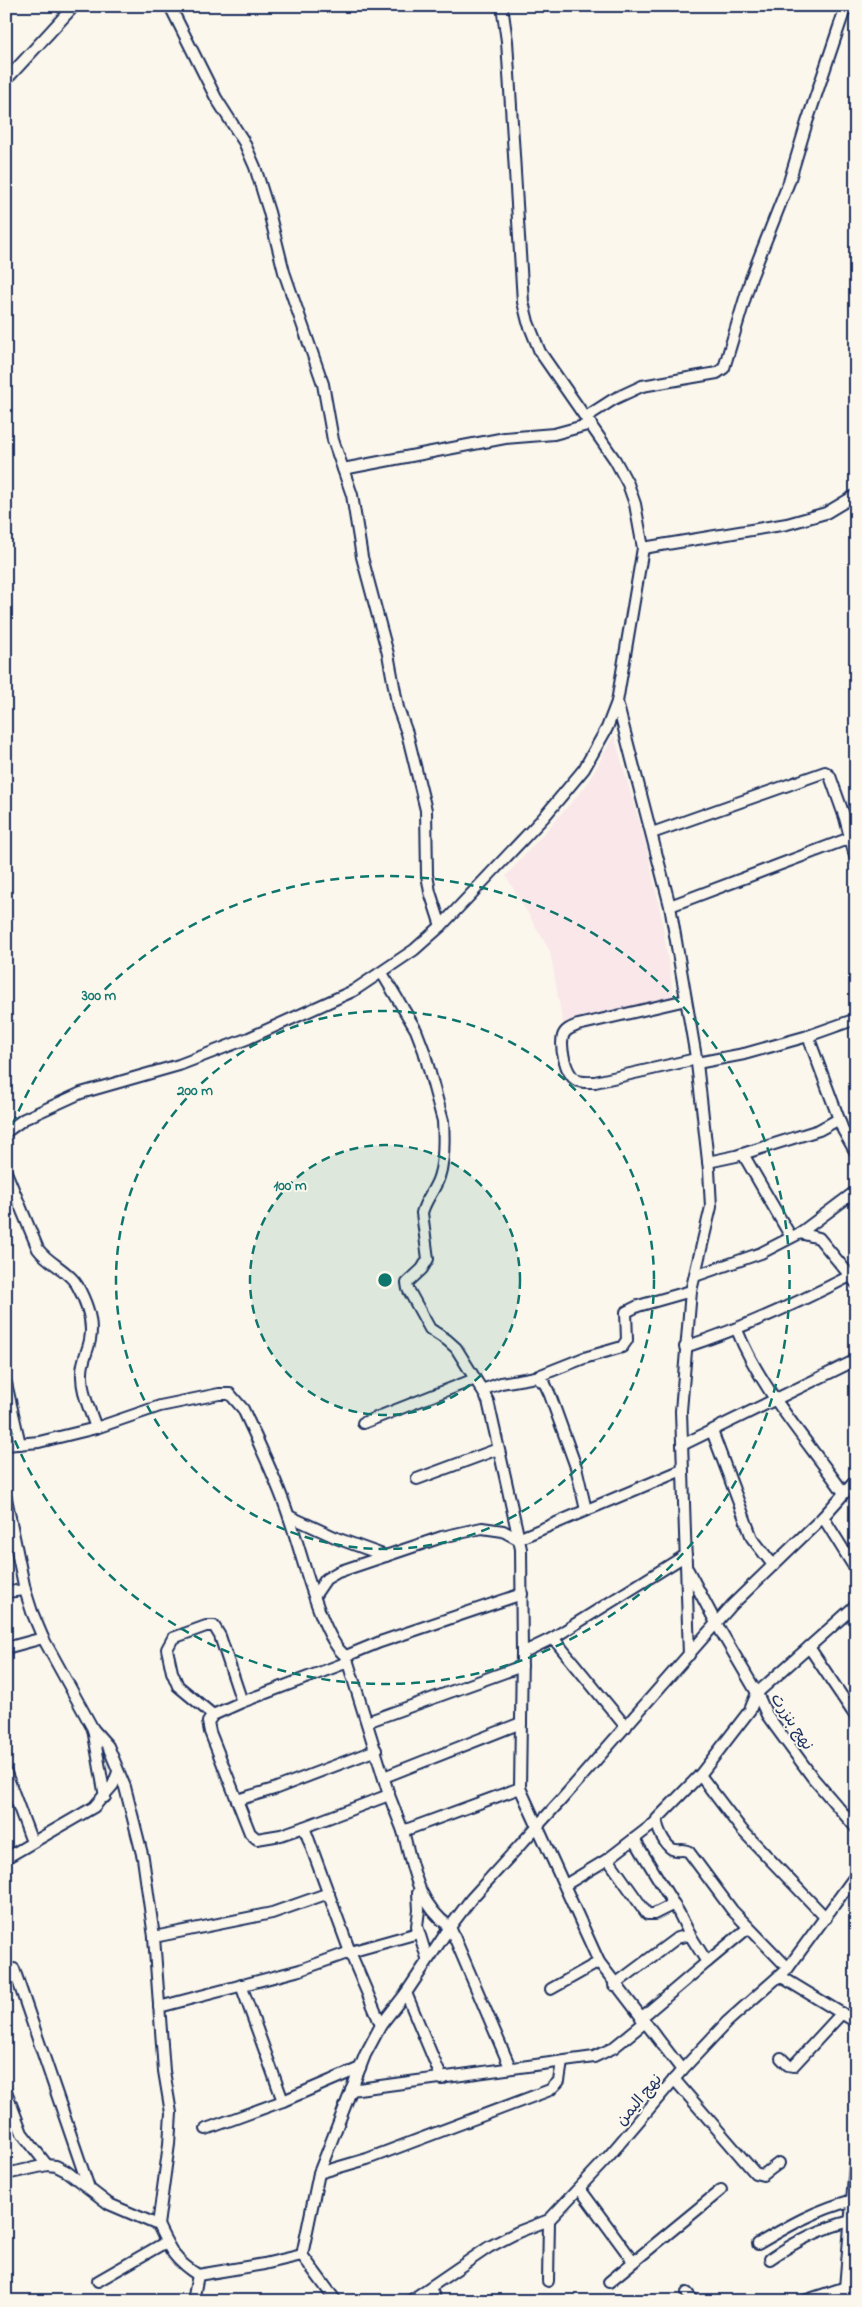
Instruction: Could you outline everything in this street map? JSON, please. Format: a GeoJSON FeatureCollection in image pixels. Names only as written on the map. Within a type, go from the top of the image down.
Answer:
{"type":"FeatureCollection","features":[{"type":"Feature","properties":{"kind":"main road"},"geometry":{"type":"LineString","coordinates":[[845,2301],[856,2164]]}},
{"type":"Feature","properties":{"kind":"street"},"geometry":{"type":"LineString","coordinates":[[6,80],[74,6]]}},
{"type":"Feature","properties":{"kind":"street"},"geometry":{"type":"LineString","coordinates":[[170,6],[216,98],[244,142],[255,167],[270,212],[284,272],[323,384],[334,440],[352,495],[362,557],[388,654],[398,708],[407,733],[426,810],[430,892],[441,926]]}},
{"type":"Feature","properties":{"kind":"street"},"geometry":{"type":"LineString","coordinates":[[6,1132],[24,1119],[82,1092],[179,1065],[249,1038],[354,991],[382,973],[414,950],[441,926],[544,817],[584,769],[607,728],[617,702],[643,548],[635,504],[628,484],[588,420],[540,352],[528,322],[523,302],[507,40],[502,6]]}},
{"type":"Feature","properties":{"kind":"street"},"geometry":{"type":"LineString","coordinates":[[343,469],[505,438],[554,434],[588,420],[614,399],[642,386],[717,372],[724,368],[751,278],[789,182],[846,6]]}},
{"type":"Feature","properties":{"kind":"street"},"geometry":{"type":"LineString","coordinates":[[643,548],[787,524],[826,513],[856,495]]}},
{"type":"Feature","properties":{"kind":"street"},"geometry":{"type":"LineString","coordinates":[[617,702],[670,906],[696,1061],[708,1162],[711,1207],[691,1291],[681,1411],[689,1655]]}},
{"type":"Feature","properties":{"kind":"street"},"geometry":{"type":"LineString","coordinates":[[652,833],[825,772],[830,776],[856,860]]}},
{"type":"Feature","properties":{"kind":"street"},"geometry":{"type":"LineString","coordinates":[[670,906],[850,838]]}},
{"type":"Feature","properties":{"kind":"street"},"geometry":{"type":"LineString","coordinates":[[382,973],[416,1030],[441,1111],[444,1133],[439,1178],[422,1214],[428,1259],[422,1269],[407,1283],[408,1289],[430,1329],[456,1348],[488,1401],[521,1549],[520,1788],[599,1962],[614,1984],[682,2070]]}},
{"type":"Feature","properties":{"kind":"street"},"geometry":{"type":"LineString","coordinates":[[686,1000],[578,1025],[567,1030],[563,1036],[563,1053],[571,1076],[576,1080],[595,1082],[696,1061],[744,1054],[808,1036],[856,1019]]}},
{"type":"Feature","properties":{"kind":"street"},"geometry":{"type":"LineString","coordinates":[[808,1036],[843,1130],[856,1154]]}},
{"type":"Feature","properties":{"kind":"street"},"geometry":{"type":"LineString","coordinates":[[708,1162],[743,1154],[818,1130],[840,1119]]}},
{"type":"Feature","properties":{"kind":"street"},"geometry":{"type":"LineString","coordinates":[[743,1154],[795,1235]]}},
{"type":"Feature","properties":{"kind":"street"},"geometry":{"type":"LineString","coordinates":[[6,1172],[38,1249],[43,1256],[75,1282],[87,1305],[91,1329],[90,1340],[82,1363],[82,1384],[96,1428]]}},
{"type":"Feature","properties":{"kind":"street"},"geometry":{"type":"LineString","coordinates":[[694,1276],[761,1253],[795,1235],[856,1191]]}},
{"type":"Feature","properties":{"kind":"street"},"geometry":{"type":"LineString","coordinates":[[685,1347],[737,1330],[853,1280],[841,1268],[819,1238],[795,1235]]}},
{"type":"Feature","properties":{"kind":"street"},"geometry":{"type":"LineString","coordinates":[[482,1390],[501,1383],[536,1377],[584,1358],[622,1347],[627,1340],[626,1312],[638,1306],[691,1291]]}},
{"type":"Feature","properties":{"kind":"street"},"geometry":{"type":"LineString","coordinates":[[737,1330],[754,1366],[844,1493]]}},
{"type":"Feature","properties":{"kind":"street"},"geometry":{"type":"LineString","coordinates":[[682,1445],[856,1360]]}},
{"type":"Feature","properties":{"kind":"street"},"geometry":{"type":"LineString","coordinates":[[536,1377],[544,1384],[550,1395],[576,1467],[586,1510]]}},
{"type":"Feature","properties":{"kind":"street"},"geometry":{"type":"LineString","coordinates":[[363,1423],[475,1379]]}},
{"type":"Feature","properties":{"kind":"street"},"geometry":{"type":"LineString","coordinates":[[6,1383],[20,1444]]}},
{"type":"Feature","properties":{"kind":"street"},"geometry":{"type":"LineString","coordinates":[[6,1446],[39,1442],[96,1428],[160,1406],[219,1394],[230,1394],[243,1409],[289,1516],[314,1595],[333,1642],[347,1659],[389,1795],[403,1831],[418,1887],[428,1907],[438,1919],[450,1927],[510,2067]]}},
{"type":"Feature","properties":{"kind":"street"},"geometry":{"type":"LineString","coordinates":[[712,1431],[752,1538],[773,1565]]}},
{"type":"Feature","properties":{"kind":"street"},"geometry":{"type":"LineString","coordinates":[[417,1479],[498,1449]]}},
{"type":"Feature","properties":{"kind":"street"},"geometry":{"type":"LineString","coordinates":[[518,1539],[682,1470]]}},
{"type":"Feature","properties":{"kind":"street"},"geometry":{"type":"LineString","coordinates":[[336,2301],[302,2255],[319,2173],[360,2068],[381,2025],[406,1993],[427,1958],[471,1899],[626,1727],[716,1623],[823,1517],[856,1480]]}},
{"type":"Feature","properties":{"kind":"street"},"geometry":{"type":"LineString","coordinates":[[6,1498],[25,1590],[43,1638],[93,1729],[106,1742],[130,1804],[144,1858],[154,1937],[164,2071],[171,2113],[169,2144],[158,2225],[166,2242],[181,2265],[198,2275],[264,2264],[302,2255]]}},
{"type":"Feature","properties":{"kind":"street"},"geometry":{"type":"LineString","coordinates":[[289,1516],[340,1539],[386,1556]]}},
{"type":"Feature","properties":{"kind":"street"},"geometry":{"type":"LineString","coordinates":[[823,1517],[856,1570]]}},
{"type":"Feature","properties":{"kind":"street"},"geometry":{"type":"LineString","coordinates":[[314,1595],[326,1579],[334,1573],[442,1537],[482,1528],[503,1531],[518,1539]]}},
{"type":"Feature","properties":{"kind":"street"},"geometry":{"type":"LineString","coordinates":[[522,1653],[553,1638],[686,1560]]}},
{"type":"Feature","properties":{"kind":"street","name":"نهج بنزرت"},"geometry":{"type":"LineString","coordinates":[[686,1560],[716,1623],[757,1693],[767,1714],[813,1778],[856,1828]]}},
{"type":"Feature","properties":{"kind":"street"},"geometry":{"type":"LineString","coordinates":[[6,1592],[25,1590]]}},
{"type":"Feature","properties":{"kind":"street"},"geometry":{"type":"LineString","coordinates":[[389,1795],[281,1835],[257,1839],[250,1833],[210,1732],[208,1722],[213,1715],[347,1659],[380,1642],[522,1594]]}},
{"type":"Feature","properties":{"kind":"street"},"geometry":{"type":"LineString","coordinates":[[565,1884],[608,1859],[656,1822],[659,1816],[700,1775],[750,1710],[757,1693],[856,1605]]}},
{"type":"Feature","properties":{"kind":"street"},"geometry":{"type":"LineString","coordinates":[[213,1715],[178,1686],[167,1652],[169,1642],[173,1638],[206,1626],[214,1626],[220,1636],[242,1702]]}},
{"type":"Feature","properties":{"kind":"street"},"geometry":{"type":"LineString","coordinates":[[6,1648],[43,1638]]}},
{"type":"Feature","properties":{"kind":"street"},"geometry":{"type":"LineString","coordinates":[[553,1638],[626,1727]]}},
{"type":"Feature","properties":{"kind":"street"},"geometry":{"type":"LineString","coordinates":[[809,1647],[856,1717]]}},
{"type":"Feature","properties":{"kind":"street"},"geometry":{"type":"LineString","coordinates":[[367,1722],[522,1666]]}},
{"type":"Feature","properties":{"kind":"street"},"geometry":{"type":"LineString","coordinates":[[384,1777],[521,1723]]}},
{"type":"Feature","properties":{"kind":"street"},"geometry":{"type":"LineString","coordinates":[[93,1729],[105,1797]]}},
{"type":"Feature","properties":{"kind":"street"},"geometry":{"type":"LineString","coordinates":[[237,1800],[274,1789],[376,1750]]}},
{"type":"Feature","properties":{"kind":"street"},"geometry":{"type":"LineString","coordinates":[[6,1858],[94,1807],[105,1797],[118,1772]]}},
{"type":"Feature","properties":{"kind":"street"},"geometry":{"type":"LineString","coordinates":[[6,1773],[32,1842]]}},
{"type":"Feature","properties":{"kind":"street"},"geometry":{"type":"LineString","coordinates":[[700,1775],[742,1830],[826,1918]]}},
{"type":"Feature","properties":{"kind":"street"},"geometry":{"type":"LineString","coordinates":[[403,1831],[520,1788]]}},
{"type":"Feature","properties":{"kind":"street"},"geometry":{"type":"LineString","coordinates":[[656,1822],[657,1828],[670,1846],[673,1849],[689,1852],[748,1928],[788,1968]]}},
{"type":"Feature","properties":{"kind":"street"},"geometry":{"type":"LineString","coordinates":[[304,1827],[350,1952],[381,2025]]}},
{"type":"Feature","properties":{"kind":"street"},"geometry":{"type":"LineString","coordinates":[[634,1839],[707,1962]]}},
{"type":"Feature","properties":{"kind":"street"},"geometry":{"type":"LineString","coordinates":[[608,1859],[647,1914],[654,1914],[674,1904]]}},
{"type":"Feature","properties":{"kind":"street","name":"نهج اليمن"},"geometry":{"type":"LineString","coordinates":[[410,2301],[489,2247],[518,2232],[549,2220],[580,2189],[682,2070],[728,2022],[788,1968],[856,1875]]}},
{"type":"Feature","properties":{"kind":"street"},"geometry":{"type":"LineString","coordinates":[[418,1887],[418,1934],[427,1958]]}},
{"type":"Feature","properties":{"kind":"street"},"geometry":{"type":"LineString","coordinates":[[154,1937],[272,1913],[329,1893]]}},
{"type":"Feature","properties":{"kind":"street"},"geometry":{"type":"LineString","coordinates":[[351,2090],[442,2079],[510,2067],[562,2062],[603,2054],[748,1928]]}},
{"type":"Feature","properties":{"kind":"street"},"geometry":{"type":"LineString","coordinates":[[159,2007],[300,1970],[350,1952],[418,1934]]}},
{"type":"Feature","properties":{"kind":"street"},"geometry":{"type":"LineString","coordinates":[[614,1984],[677,1938],[690,1935]]}},
{"type":"Feature","properties":{"kind":"street"},"geometry":{"type":"LineString","coordinates":[[551,1989],[599,1962]]}},
{"type":"Feature","properties":{"kind":"street"},"geometry":{"type":"LineString","coordinates":[[14,1969],[89,2188]]}},
{"type":"Feature","properties":{"kind":"street"},"geometry":{"type":"LineString","coordinates":[[780,1976],[856,2022]]}},
{"type":"Feature","properties":{"kind":"street"},"geometry":{"type":"LineString","coordinates":[[241,1985],[283,2101]]}},
{"type":"Feature","properties":{"kind":"street"},"geometry":{"type":"LineString","coordinates":[[406,1993],[442,2079]]}},
{"type":"Feature","properties":{"kind":"street"},"geometry":{"type":"LineString","coordinates":[[781,2058],[788,2065],[793,2066],[842,2013]]}},
{"type":"Feature","properties":{"kind":"street"},"geometry":{"type":"LineString","coordinates":[[319,2173],[367,2160],[550,2090],[559,2081],[562,2062]]}},
{"type":"Feature","properties":{"kind":"street"},"geometry":{"type":"LineString","coordinates":[[206,2129],[283,2101],[360,2068]]}},
{"type":"Feature","properties":{"kind":"street"},"geometry":{"type":"LineString","coordinates":[[674,2080],[755,2173],[763,2175],[779,2163]]}},
{"type":"Feature","properties":{"kind":"street"},"geometry":{"type":"LineString","coordinates":[[6,2091],[22,2133],[47,2165]]}},
{"type":"Feature","properties":{"kind":"street"},"geometry":{"type":"LineString","coordinates":[[6,2174],[47,2165],[66,2171],[109,2204],[158,2225]]}},
{"type":"Feature","properties":{"kind":"street"},"geometry":{"type":"LineString","coordinates":[[580,2189],[633,2260]]}},
{"type":"Feature","properties":{"kind":"street"},"geometry":{"type":"LineString","coordinates":[[609,2282],[633,2260],[721,2190]]}},
{"type":"Feature","properties":{"kind":"street"},"geometry":{"type":"LineString","coordinates":[[758,2244],[802,2218],[826,2207],[853,2200]]}},
{"type":"Feature","properties":{"kind":"street"},"geometry":{"type":"LineString","coordinates":[[548,2281],[549,2220]]}},
{"type":"Feature","properties":{"kind":"street"},"geometry":{"type":"LineString","coordinates":[[770,2260],[790,2245],[826,2226],[851,2221]]}},
{"type":"Feature","properties":{"kind":"street"},"geometry":{"type":"LineString","coordinates":[[98,2281],[166,2242]]}},
{"type":"Feature","properties":{"kind":"street"},"geometry":{"type":"LineString","coordinates":[[193,2301],[198,2275]]}},
{"type":"Feature","properties":{"kind":"street"},"geometry":{"type":"LineString","coordinates":[[804,2301],[846,2287]]}},
{"type":"Feature","properties":{"kind":"street"},"geometry":{"type":"LineString","coordinates":[[430,2288],[436,2301]]}},
{"type":"Feature","properties":{"kind":"shaded area"},"geometry":{"type":"Polygon","coordinates":[[[614,735],[647,849],[661,915],[674,998],[563,1025],[550,951],[506,876],[586,786],[614,735]]]}}]}
